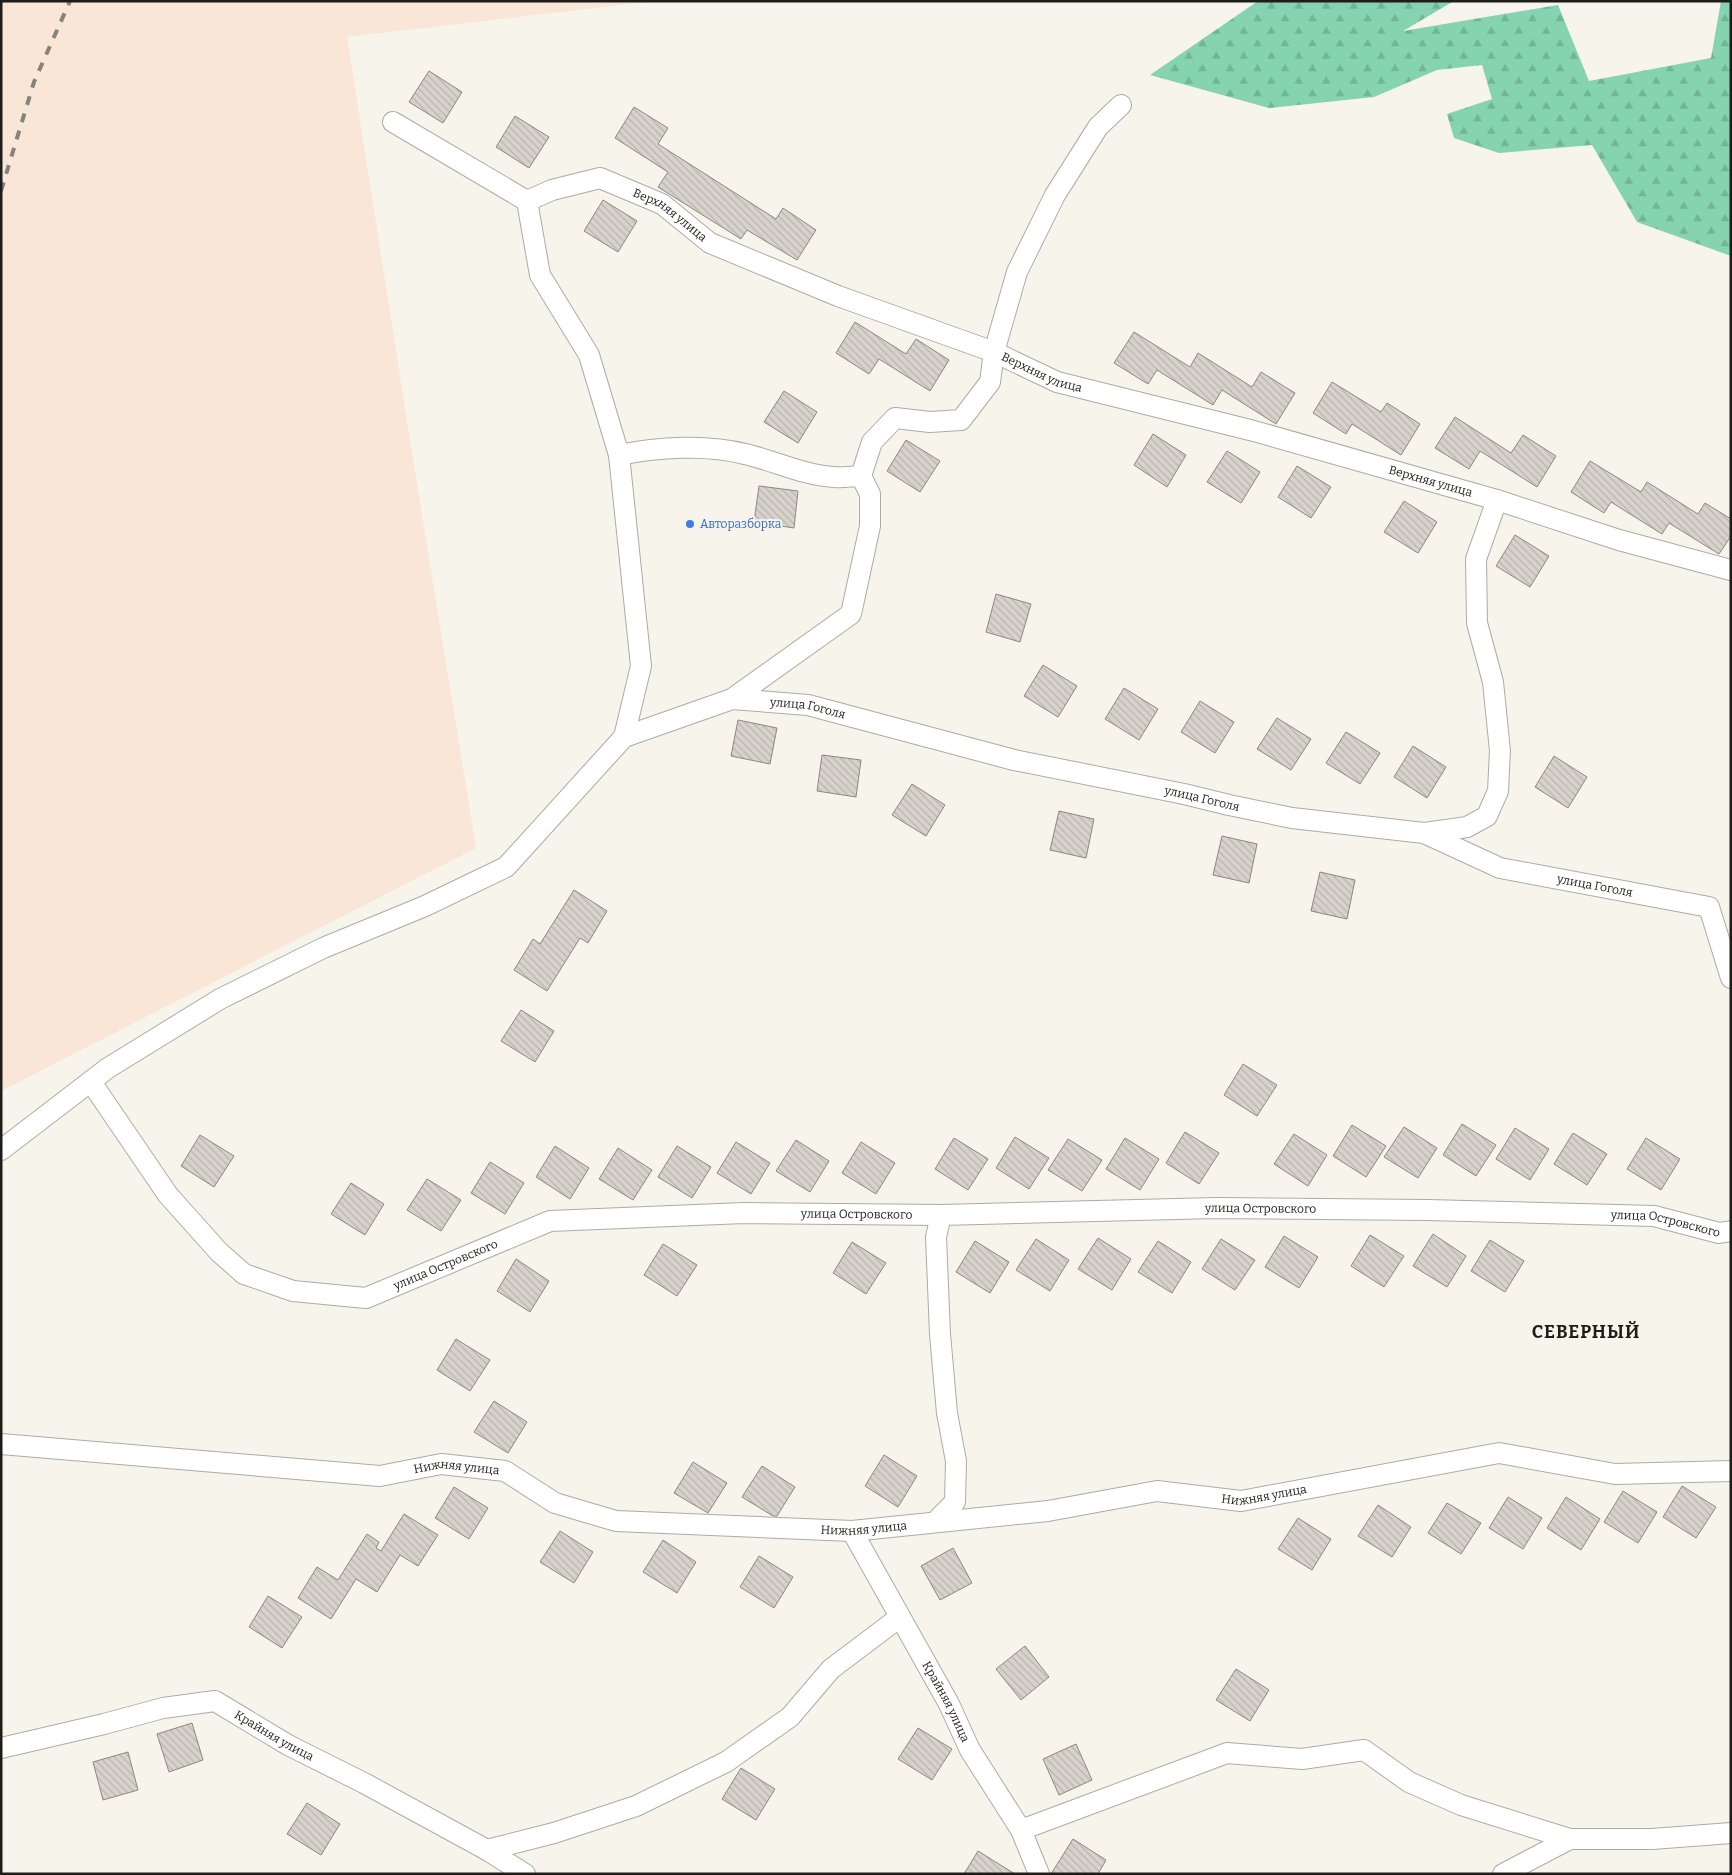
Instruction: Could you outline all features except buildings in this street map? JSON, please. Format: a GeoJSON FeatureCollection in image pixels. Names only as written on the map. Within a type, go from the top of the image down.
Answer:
{"type":"FeatureCollection","features":[{"type":"Feature","properties":{"kind":"street"},"geometry":{"type":"LineString","coordinates":[[732,699],[851,614],[870,526],[870,494],[861,476],[872,442],[895,418],[930,422],[961,420],[990,382],[994,352],[1017,272],[1055,195],[1098,127],[1121,105]]}},
{"type":"Feature","properties":{"kind":"street"},"geometry":{"type":"LineString","coordinates":[[1,1150],[108,1068],[220,999],[323,948],[425,906],[506,867],[624,736],[640,666],[619,455],[589,356],[540,275],[527,201],[393,122]]}},
{"type":"Feature","properties":{"kind":"street","name":"Верхняя улица"},"geometry":{"type":"LineString","coordinates":[[527,201],[552,190],[600,178],[662,204],[710,243],[838,296],[994,352],[1057,382],[1254,431],[1497,500],[1619,540],[1731,570]]}},
{"type":"Feature","properties":{"kind":"street"},"geometry":{"type":"LineString","coordinates":[[619,455],[648,449],[702,448],[744,453],[807,473],[836,478],[861,476]]}},
{"type":"Feature","properties":{"kind":"street"},"geometry":{"type":"LineString","coordinates":[[1424,833],[1467,827],[1487,816],[1498,791],[1500,751],[1493,682],[1477,623],[1476,559],[1497,500]]}},
{"type":"Feature","properties":{"kind":"street","name":"улица Гоголя"},"geometry":{"type":"LineString","coordinates":[[624,736],[732,699],[808,705],[1014,760],[1283,816],[1424,833],[1500,868],[1710,907],[1731,978]]}},
{"type":"Feature","properties":{"kind":"street","name":"улица Островского"},"geometry":{"type":"LineString","coordinates":[[91,1082],[168,1195],[219,1252],[244,1274],[293,1292],[366,1298],[550,1221],[744,1214],[941,1215],[1216,1208],[1427,1210],[1654,1216],[1719,1233],[1731,1231]]}},
{"type":"Feature","properties":{"kind":"street"},"geometry":{"type":"LineString","coordinates":[[934,1522],[956,1502],[956,1461],[947,1413],[940,1334],[936,1237],[941,1215]]}},
{"type":"Feature","properties":{"kind":"street","name":"Нижняя улица"},"geometry":{"type":"LineString","coordinates":[[1,1444],[380,1476],[441,1464],[505,1472],[555,1503],[616,1521],[852,1531],[1048,1511],[1157,1491],[1240,1501],[1499,1453],[1616,1474],[1731,1471]]}},
{"type":"Feature","properties":{"kind":"street","name":"Крайняя улица"},"geometry":{"type":"LineString","coordinates":[[852,1531],[949,1704],[970,1750],[1021,1830],[1039,1874]]}},
{"type":"Feature","properties":{"kind":"street"},"geometry":{"type":"LineString","coordinates":[[487,1850],[554,1833],[636,1806],[726,1762],[790,1717],[831,1669],[900,1617]]}},
{"type":"Feature","properties":{"kind":"street","name":"Крайняя улица"},"geometry":{"type":"LineString","coordinates":[[1,1748],[163,1708],[215,1701],[288,1745],[364,1783],[487,1850],[525,1874]]}},
{"type":"Feature","properties":{"kind":"street"},"geometry":{"type":"LineString","coordinates":[[1021,1830],[1227,1753],[1302,1759],[1364,1750],[1408,1782],[1461,1805],[1570,1839],[1652,1839],[1731,1833]]}},
{"type":"Feature","properties":{"kind":"street"},"geometry":{"type":"LineString","coordinates":[[1503,1874],[1570,1839]]}},
{"type":"Feature","properties":{"kind":"shaded area"},"geometry":{"type":"Polygon","coordinates":[[[1,1],[657,1],[347,37],[476,848],[1,1091],[1,1]]]}},
{"type":"Feature","properties":{"kind":"green space"},"geometry":{"type":"Polygon","coordinates":[[[1258,1],[1454,1],[1403,31],[1558,5],[1589,81],[1711,58],[1721,1],[1731,1],[1731,256],[1637,222],[1592,145],[1499,153],[1454,138],[1447,114],[1492,99],[1482,65],[1437,70],[1374,97],[1269,108],[1150,75],[1258,1]]]}},
{"type":"Feature","properties":{"kind":"railway"},"geometry":{"type":"LineString","coordinates":[[1,191],[34,82],[70,1]]}},
{"type":"Feature","properties":{"kind":"place","name":"Авторазборка"},"geometry":{"type":"Point","coordinates":[690,524]}},
{"type":"Feature","properties":{"kind":"district","name":"СЕВЕРНЫЙ"},"geometry":{"type":"Point","coordinates":[1586,1332]}}]}
